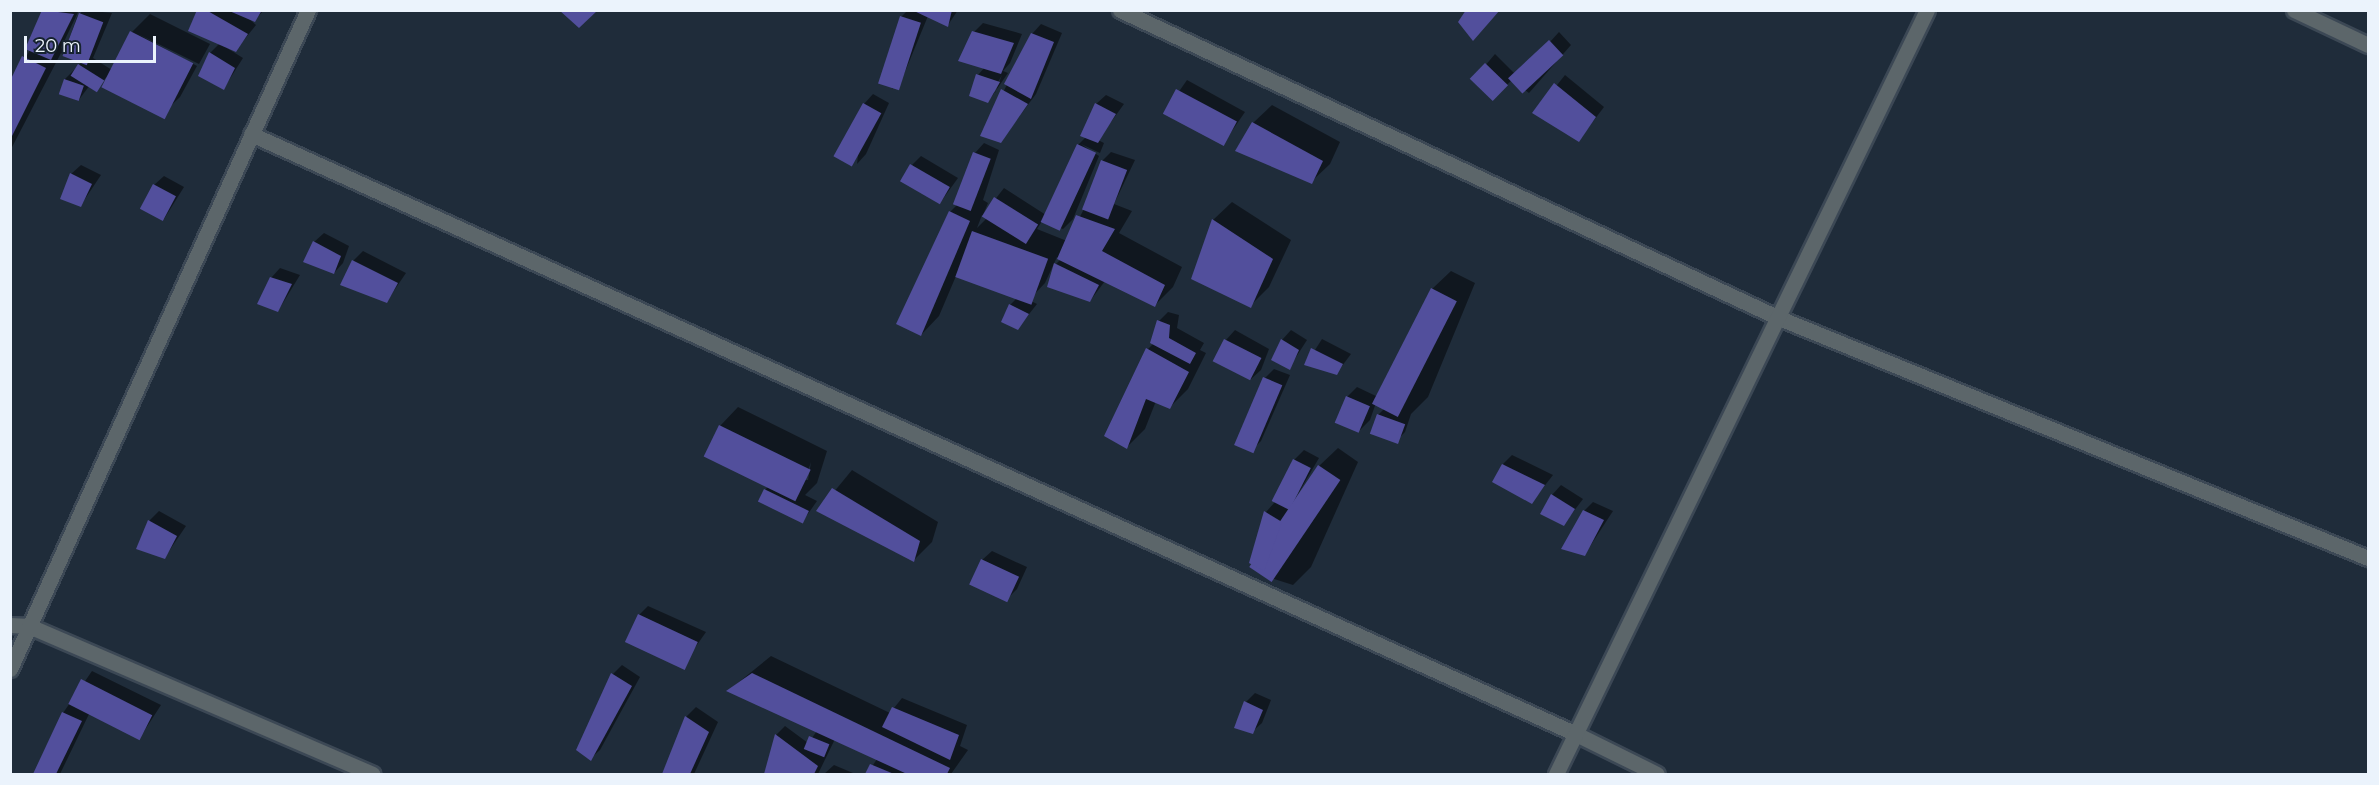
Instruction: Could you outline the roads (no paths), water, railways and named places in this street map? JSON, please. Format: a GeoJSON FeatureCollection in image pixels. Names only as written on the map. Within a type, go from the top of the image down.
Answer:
{"type":"FeatureCollection","features":[{"type":"Feature","properties":{"kind":"street"},"geometry":{"type":"LineString","coordinates":[[10,669],[308,10]]}},
{"type":"Feature","properties":{"kind":"street"},"geometry":{"type":"LineString","coordinates":[[1120,10],[1779,318],[2368,558]]}},
{"type":"Feature","properties":{"kind":"street"},"geometry":{"type":"LineString","coordinates":[[1556,774],[1927,10]]}},
{"type":"Feature","properties":{"kind":"street"},"geometry":{"type":"LineString","coordinates":[[2294,10],[2368,45]]}},
{"type":"Feature","properties":{"kind":"street"},"geometry":{"type":"LineString","coordinates":[[251,134],[1576,734],[1657,774]]}},
{"type":"Feature","properties":{"kind":"street"},"geometry":{"type":"LineString","coordinates":[[10,625],[29,626],[372,774]]}}]}
